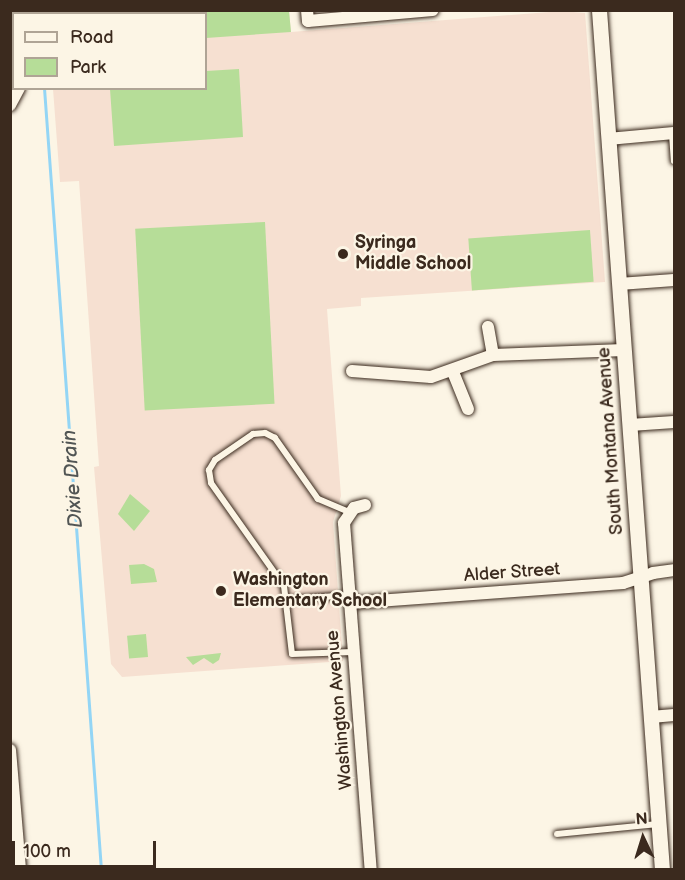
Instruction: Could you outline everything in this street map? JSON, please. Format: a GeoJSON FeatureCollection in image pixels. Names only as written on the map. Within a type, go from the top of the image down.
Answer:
{"type":"FeatureCollection","features":[{"type":"Feature","properties":{"kind":"street"},"geometry":{"type":"LineString","coordinates":[[307,10],[308,21],[433,10]]}},
{"type":"Feature","properties":{"kind":"street","name":"South Montana Avenue"},"geometry":{"type":"LineString","coordinates":[[599,10],[662,870]]}},
{"type":"Feature","properties":{"kind":"street"},"geometry":{"type":"LineString","coordinates":[[10,105],[18,90]]}},
{"type":"Feature","properties":{"kind":"street"},"geometry":{"type":"LineString","coordinates":[[608,139],[673,133]]}},
{"type":"Feature","properties":{"kind":"street"},"geometry":{"type":"LineString","coordinates":[[619,284],[675,280]]}},
{"type":"Feature","properties":{"kind":"street"},"geometry":{"type":"LineString","coordinates":[[488,327],[493,355]]}},
{"type":"Feature","properties":{"kind":"street"},"geometry":{"type":"LineString","coordinates":[[352,371],[431,377],[453,372],[493,355],[624,350]]}},
{"type":"Feature","properties":{"kind":"street"},"geometry":{"type":"LineString","coordinates":[[453,372],[468,409]]}},
{"type":"Feature","properties":{"kind":"street"},"geometry":{"type":"LineString","coordinates":[[630,425],[675,422]]}},
{"type":"Feature","properties":{"kind":"street"},"geometry":{"type":"LineString","coordinates":[[349,512],[365,504]]}},
{"type":"Feature","properties":{"kind":"street","name":"Washington Avenue"},"geometry":{"type":"LineString","coordinates":[[349,512],[344,524],[371,870]]}},
{"type":"Feature","properties":{"kind":"street","name":"Alder Street"},"geometry":{"type":"LineString","coordinates":[[349,599],[623,583],[675,570]]}},
{"type":"Feature","properties":{"kind":"street"},"geometry":{"type":"LineString","coordinates":[[651,717],[675,715]]}},
{"type":"Feature","properties":{"kind":"street"},"geometry":{"type":"LineString","coordinates":[[10,750],[20,870]]}},
{"type":"Feature","properties":{"kind":"lane"},"geometry":{"type":"LineString","coordinates":[[673,133],[675,161]]}},
{"type":"Feature","properties":{"kind":"lane"},"geometry":{"type":"LineString","coordinates":[[349,512],[318,499],[275,438],[265,433],[253,434],[215,460],[209,470],[211,483],[284,586],[292,654],[353,652]]}},
{"type":"Feature","properties":{"kind":"lane"},"geometry":{"type":"LineString","coordinates":[[285,600],[349,599]]}},
{"type":"Feature","properties":{"kind":"lane"},"geometry":{"type":"LineString","coordinates":[[557,834],[659,824]]}},
{"type":"Feature","properties":{"kind":"shaded area","name":"Syringa Middle School"},"geometry":{"type":"Polygon","coordinates":[[[47,11],[289,11],[291,32],[562,11],[585,13],[605,282],[361,298],[361,306],[327,309],[341,496],[333,522],[343,661],[122,677],[111,664],[94,467],[99,466],[79,181],[60,182],[53,90],[207,90],[207,12],[47,11]]]}},
{"type":"Feature","properties":{"kind":"green space"},"geometry":{"type":"Polygon","coordinates":[[[66,11],[289,11],[291,32],[207,38],[207,12],[66,11]]]}},
{"type":"Feature","properties":{"kind":"green space"},"geometry":{"type":"Polygon","coordinates":[[[239,69],[243,137],[114,146],[110,90],[207,90],[207,71],[239,69]]]}},
{"type":"Feature","properties":{"kind":"green space"},"geometry":{"type":"Polygon","coordinates":[[[265,222],[275,404],[145,411],[135,229],[265,222]]]}},
{"type":"Feature","properties":{"kind":"green space"},"geometry":{"type":"Polygon","coordinates":[[[590,230],[594,282],[472,290],[468,239],[590,230]]]}},
{"type":"Feature","properties":{"kind":"green space"},"geometry":{"type":"Polygon","coordinates":[[[130,494],[150,511],[134,531],[118,514],[130,494]]]}},
{"type":"Feature","properties":{"kind":"green space"},"geometry":{"type":"Polygon","coordinates":[[[144,564],[154,569],[157,582],[131,584],[129,565],[144,564]]]}},
{"type":"Feature","properties":{"kind":"green space"},"geometry":{"type":"Polygon","coordinates":[[[146,634],[148,657],[129,659],[127,636],[146,634]]]}},
{"type":"Feature","properties":{"kind":"green space"},"geometry":{"type":"Polygon","coordinates":[[[221,653],[219,660],[213,664],[204,658],[193,665],[186,657],[221,653]]]}},
{"type":"Feature","properties":{"kind":"waterway","name":"Dixie Drain"},"geometry":{"type":"LineString","coordinates":[[44,90],[101,870]]}},
{"type":"Feature","properties":{"kind":"place","name":"Syringa Middle School"},"geometry":{"type":"Point","coordinates":[343,254]}},
{"type":"Feature","properties":{"kind":"place","name":"Washington Elementary School"},"geometry":{"type":"Point","coordinates":[221,591]}}]}
